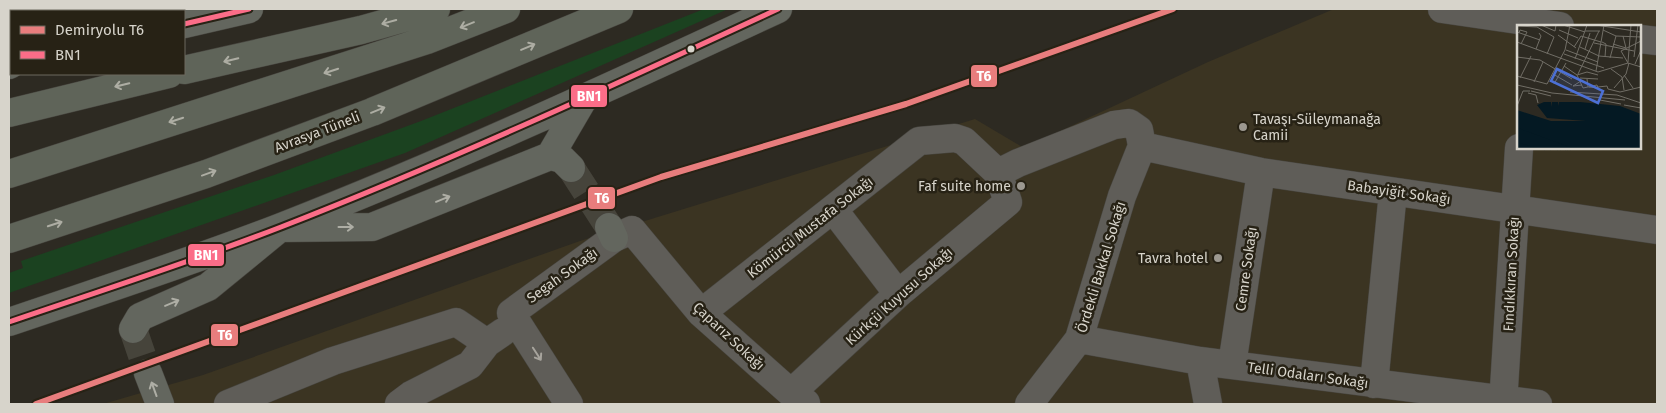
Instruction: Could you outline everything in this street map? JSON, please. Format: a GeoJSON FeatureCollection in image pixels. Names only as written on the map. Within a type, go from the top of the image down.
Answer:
{"type":"FeatureCollection","features":[{"type":"Feature","properties":{"kind":"highway"},"geometry":{"type":"LineString","coordinates":[[185,70],[360,30],[436,9]]}},
{"type":"Feature","properties":{"kind":"highway"},"geometry":{"type":"LineString","coordinates":[[10,173],[428,40],[506,9]]}},
{"type":"Feature","properties":{"kind":"highway","name":"Avrasya Tüneli"},"geometry":{"type":"LineString","coordinates":[[9,239],[206,174],[372,112],[619,9]]}},
{"type":"Feature","properties":{"kind":"highway"},"geometry":{"type":"LineString","coordinates":[[9,113],[165,75]]}},
{"type":"Feature","properties":{"kind":"main road"},"geometry":{"type":"LineString","coordinates":[[185,24],[249,9]]}},
{"type":"Feature","properties":{"kind":"main road"},"geometry":{"type":"LineString","coordinates":[[9,322],[280,228],[494,139],[778,9]]}},
{"type":"Feature","properties":{"kind":"main road"},"geometry":{"type":"LineString","coordinates":[[133,329],[140,317],[208,287],[280,228],[372,227],[560,162],[584,98]]}},
{"type":"Feature","properties":{"kind":"main road"},"geometry":{"type":"LineString","coordinates":[[148,373],[160,404]]}},
{"type":"Feature","properties":{"kind":"street"},"geometry":{"type":"LineString","coordinates":[[1442,9],[1527,19],[1555,25]]}},
{"type":"Feature","properties":{"kind":"street"},"geometry":{"type":"LineString","coordinates":[[1641,38],[1657,41]]}},
{"type":"Feature","properties":{"kind":"street"},"geometry":{"type":"LineString","coordinates":[[998,173],[1114,124],[1129,123],[1139,130],[1142,146]]}},
{"type":"Feature","properties":{"kind":"street","name":"Kömürcü Mustafa Sokağı"},"geometry":{"type":"LineString","coordinates":[[701,314],[919,141],[955,138],[964,140],[998,173]]}},
{"type":"Feature","properties":{"kind":"street","name":"Babayiğit Sokağı"},"geometry":{"type":"LineString","coordinates":[[1142,146],[1261,172],[1657,230]]}},
{"type":"Feature","properties":{"kind":"street","name":"Ördekli Bakkal Sokağı"},"geometry":{"type":"LineString","coordinates":[[1029,404],[1079,339],[1122,196],[1142,146]]}},
{"type":"Feature","properties":{"kind":"street","name":"Fındıkkıran Sokağı"},"geometry":{"type":"LineString","coordinates":[[1503,402],[1519,149]]}},
{"type":"Feature","properties":{"kind":"street","name":"Cemre Sokağı"},"geometry":{"type":"LineString","coordinates":[[1232,365],[1261,172]]}},
{"type":"Feature","properties":{"kind":"street","name":"Kürkçü Kuyusu Sokağı"},"geometry":{"type":"LineString","coordinates":[[799,399],[898,294],[1008,202],[998,173]]}},
{"type":"Feature","properties":{"kind":"street"},"geometry":{"type":"LineString","coordinates":[[1374,384],[1393,192]]}},
{"type":"Feature","properties":{"kind":"street"},"geometry":{"type":"LineString","coordinates":[[833,209],[898,294]]}},
{"type":"Feature","properties":{"kind":"street","name":"Çaparız Sokağı"},"geometry":{"type":"LineString","coordinates":[[611,233],[632,230],[701,314],[799,399]]}},
{"type":"Feature","properties":{"kind":"street","name":"Segah Sokağı"},"geometry":{"type":"LineString","coordinates":[[487,342],[611,233]]}},
{"type":"Feature","properties":{"kind":"street"},"geometry":{"type":"LineString","coordinates":[[514,318],[569,404]]}},
{"type":"Feature","properties":{"kind":"street"},"geometry":{"type":"LineString","coordinates":[[228,404],[333,361],[456,322],[487,342],[470,365],[411,395],[399,404]]}},
{"type":"Feature","properties":{"kind":"street","name":"Telli Odaları Sokağı"},"geometry":{"type":"LineString","coordinates":[[1079,339],[1200,362],[1503,402],[1538,404]]}},
{"type":"Feature","properties":{"kind":"street"},"geometry":{"type":"LineString","coordinates":[[1200,362],[1208,404]]}},
{"type":"Feature","properties":{"kind":"shaded area"},"geometry":{"type":"Polygon","coordinates":[[[1334,9],[1657,9],[1657,404],[103,404],[203,375],[580,241],[975,119],[1024,148],[1208,62],[1334,9]]]}},
{"type":"Feature","properties":{"kind":"green space"},"geometry":{"type":"Polygon","coordinates":[[[9,9],[158,9],[10,10],[9,52],[9,9]]]}},
{"type":"Feature","properties":{"kind":"green space"},"geometry":{"type":"Polygon","coordinates":[[[704,9],[728,9],[405,153],[9,293],[9,273],[23,268],[21,261],[274,175],[421,121],[704,9]]]}},
{"type":"Feature","properties":{"kind":"tunnel"},"geometry":{"type":"LineString","coordinates":[[571,168],[609,227]]}},
{"type":"Feature","properties":{"kind":"tunnel"},"geometry":{"type":"LineString","coordinates":[[133,329],[148,373]]}},
{"type":"Feature","properties":{"kind":"rail line","name":"T6"},"geometry":{"type":"LineString","coordinates":[[36,404],[661,177],[906,104],[1173,9]]}},
{"type":"Feature","properties":{"kind":"transit line","name":"BN1"},"geometry":{"type":"LineString","coordinates":[[185,24],[249,9]]}},
{"type":"Feature","properties":{"kind":"transit line","name":"BN1"},"geometry":{"type":"LineString","coordinates":[[9,322],[213,252],[344,202],[531,122],[778,9]]}},
{"type":"Feature","properties":{"kind":"place","name":"Tavaşı-Süleymanağa Camii"},"geometry":{"type":"Point","coordinates":[1243,127]}},
{"type":"Feature","properties":{"kind":"place","name":"Faf suite home"},"geometry":{"type":"Point","coordinates":[1021,186]}},
{"type":"Feature","properties":{"kind":"place","name":"Tavra hotel"},"geometry":{"type":"Point","coordinates":[1218,258]}}]}
